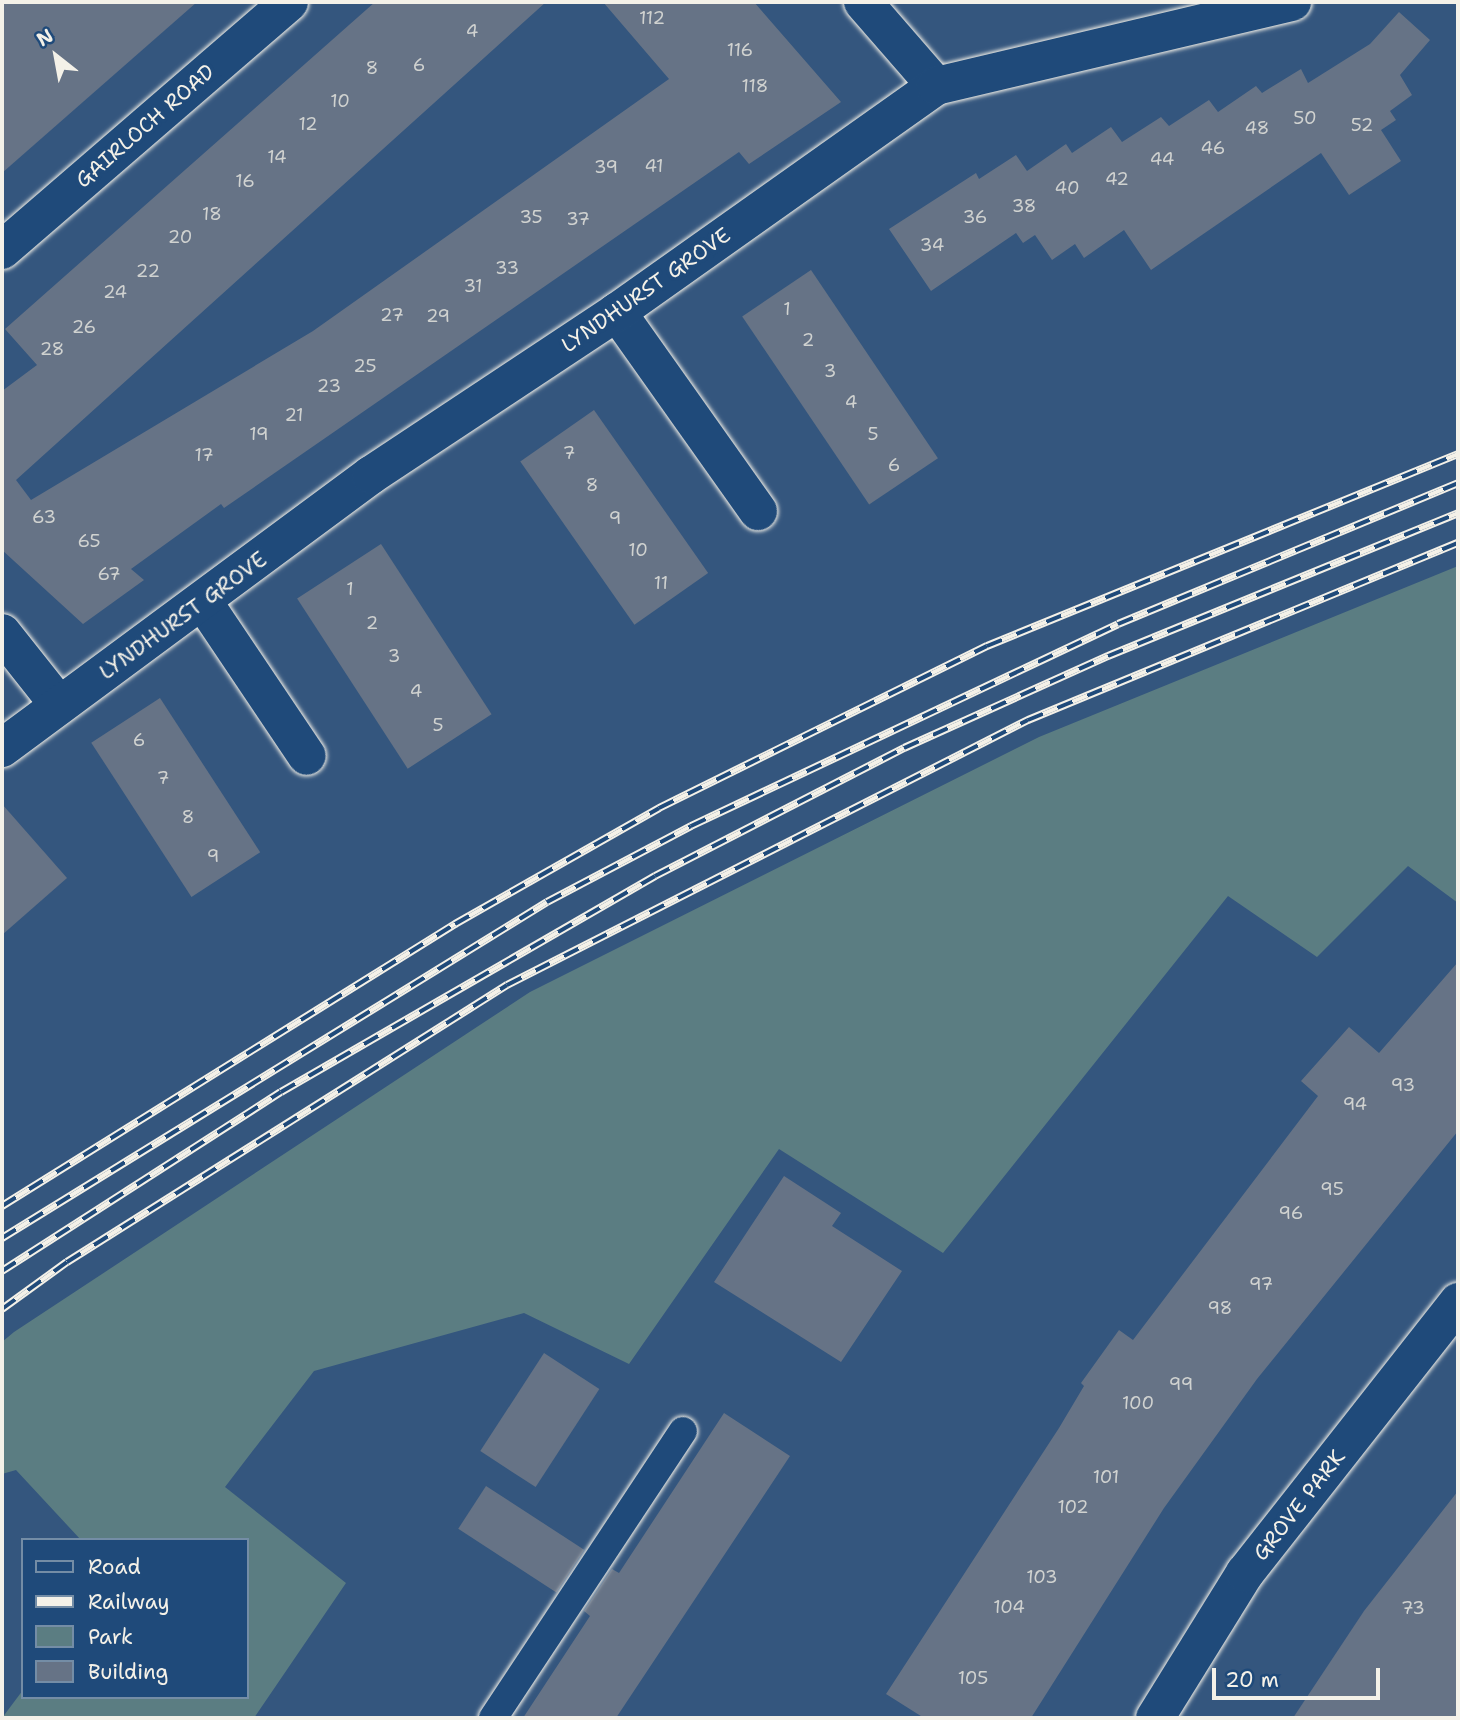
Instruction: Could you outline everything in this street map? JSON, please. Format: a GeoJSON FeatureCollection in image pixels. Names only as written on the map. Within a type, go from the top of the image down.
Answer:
{"type":"FeatureCollection","features":[{"type":"Feature","properties":{"kind":"street","name":"GAIRLOCH ROAD"},"geometry":{"type":"LineString","coordinates":[[2,250],[289,2]]}},
{"type":"Feature","properties":{"kind":"street"},"geometry":{"type":"LineString","coordinates":[[863,2],[936,86]]}},
{"type":"Feature","properties":{"kind":"street","name":"LYNDHURST GROVE"},"geometry":{"type":"LineString","coordinates":[[2,748],[204,603],[371,475],[617,313],[936,86],[1292,2]]}},
{"type":"Feature","properties":{"kind":"street"},"geometry":{"type":"LineString","coordinates":[[617,313],[758,510]]}},
{"type":"Feature","properties":{"kind":"street"},"geometry":{"type":"LineString","coordinates":[[204,603],[306,756]]}},
{"type":"Feature","properties":{"kind":"street"},"geometry":{"type":"LineString","coordinates":[[2,633],[59,705]]}},
{"type":"Feature","properties":{"kind":"street","name":"GROVE PARK"},"geometry":{"type":"LineString","coordinates":[[1155,1718],[1245,1573],[1458,1302]]}},
{"type":"Feature","properties":{"kind":"lane"},"geometry":{"type":"LineString","coordinates":[[494,1718],[683,1431]]}},
{"type":"Feature","properties":{"kind":"green space"},"geometry":{"type":"Polygon","coordinates":[[[1458,566],[1458,903],[1408,866],[1317,957],[1228,896],[943,1253],[779,1149],[629,1364],[524,1313],[314,1371],[225,1487],[346,1583],[254,1718],[2,1718],[21,1693],[21,1699],[248,1699],[248,1538],[79,1538],[16,1470],[2,1474],[2,1342],[530,992],[1039,737],[1458,566]]]}},
{"type":"Feature","properties":{"kind":"building"},"geometry":{"type":"Polygon","coordinates":[[[2,2],[197,2],[2,173],[2,2]]]}},
{"type":"Feature","properties":{"kind":"building"},"geometry":{"type":"Polygon","coordinates":[[[375,2],[546,2],[16,480],[31,500],[313,331],[669,79],[603,2],[754,2],[841,102],[749,164],[739,152],[224,508],[221,504],[131,569],[144,580],[83,624],[2,550],[2,391],[37,365],[5,329],[375,2]]]}},
{"type":"Feature","properties":{"kind":"building"},"geometry":{"type":"Polygon","coordinates":[[[1399,12],[1430,40],[1400,75],[1412,95],[1390,111],[1396,120],[1381,130],[1401,161],[1349,195],[1321,153],[1151,270],[1124,230],[1084,258],[1075,244],[1052,260],[1035,235],[1023,243],[1016,233],[931,291],[889,229],[976,173],[979,179],[1016,155],[1027,171],[1066,144],[1072,153],[1111,127],[1122,142],[1161,117],[1169,126],[1209,100],[1218,112],[1256,86],[1262,93],[1301,69],[1308,83],[1370,44],[1399,12]]]}},
{"type":"Feature","properties":{"kind":"building"},"geometry":{"type":"Polygon","coordinates":[[[811,270],[938,458],[869,505],[742,316],[811,270]]]}},
{"type":"Feature","properties":{"kind":"building"},"geometry":{"type":"Polygon","coordinates":[[[594,410],[708,573],[634,625],[520,462],[594,410]]]}},
{"type":"Feature","properties":{"kind":"building"},"geometry":{"type":"Polygon","coordinates":[[[381,544],[492,714],[408,769],[297,598],[381,544]]]}},
{"type":"Feature","properties":{"kind":"building"},"geometry":{"type":"Polygon","coordinates":[[[160,698],[260,852],[191,897],[91,743],[160,698]]]}},
{"type":"Feature","properties":{"kind":"building"},"geometry":{"type":"Polygon","coordinates":[[[2,804],[67,878],[2,935],[2,804]]]}},
{"type":"Feature","properties":{"kind":"building"},"geometry":{"type":"Polygon","coordinates":[[[1458,962],[1458,1131],[1257,1379],[1164,1508],[1031,1718],[924,1718],[886,1694],[1059,1428],[1084,1386],[1081,1383],[1119,1330],[1133,1340],[1318,1096],[1301,1081],[1349,1027],[1379,1053],[1458,962]]]}},
{"type":"Feature","properties":{"kind":"building"},"geometry":{"type":"Polygon","coordinates":[[[784,1176],[841,1213],[832,1226],[902,1271],[841,1362],[714,1282],[784,1176]]]}},
{"type":"Feature","properties":{"kind":"building"},"geometry":{"type":"Polygon","coordinates":[[[544,1353],[599,1389],[536,1487],[480,1451],[544,1353]]]}},
{"type":"Feature","properties":{"kind":"building"},"geometry":{"type":"Polygon","coordinates":[[[724,1413],[790,1456],[616,1718],[523,1718],[590,1616],[584,1611],[612,1569],[619,1573],[724,1413]]]}},
{"type":"Feature","properties":{"kind":"building"},"geometry":{"type":"Polygon","coordinates":[[[486,1486],[584,1550],[556,1592],[458,1529],[486,1486]]]}},
{"type":"Feature","properties":{"kind":"building"},"geometry":{"type":"Polygon","coordinates":[[[1458,1491],[1458,1718],[1293,1718],[1364,1611],[1458,1491]]]}},
{"type":"Feature","properties":{"kind":"railway"},"geometry":{"type":"LineString","coordinates":[[2,1206],[455,924],[659,808],[987,646],[1458,454]]}},
{"type":"Feature","properties":{"kind":"railway"},"geometry":{"type":"LineString","coordinates":[[2,1238],[547,902],[691,826],[1118,624],[1458,483]]}},
{"type":"Feature","properties":{"kind":"railway"},"geometry":{"type":"LineString","coordinates":[[2,1271],[281,1092],[655,876],[904,748],[1108,656],[1458,513]]}},
{"type":"Feature","properties":{"kind":"railway"},"geometry":{"type":"LineString","coordinates":[[2,1309],[67,1262],[507,985],[1028,720],[1458,543]]}}]}
